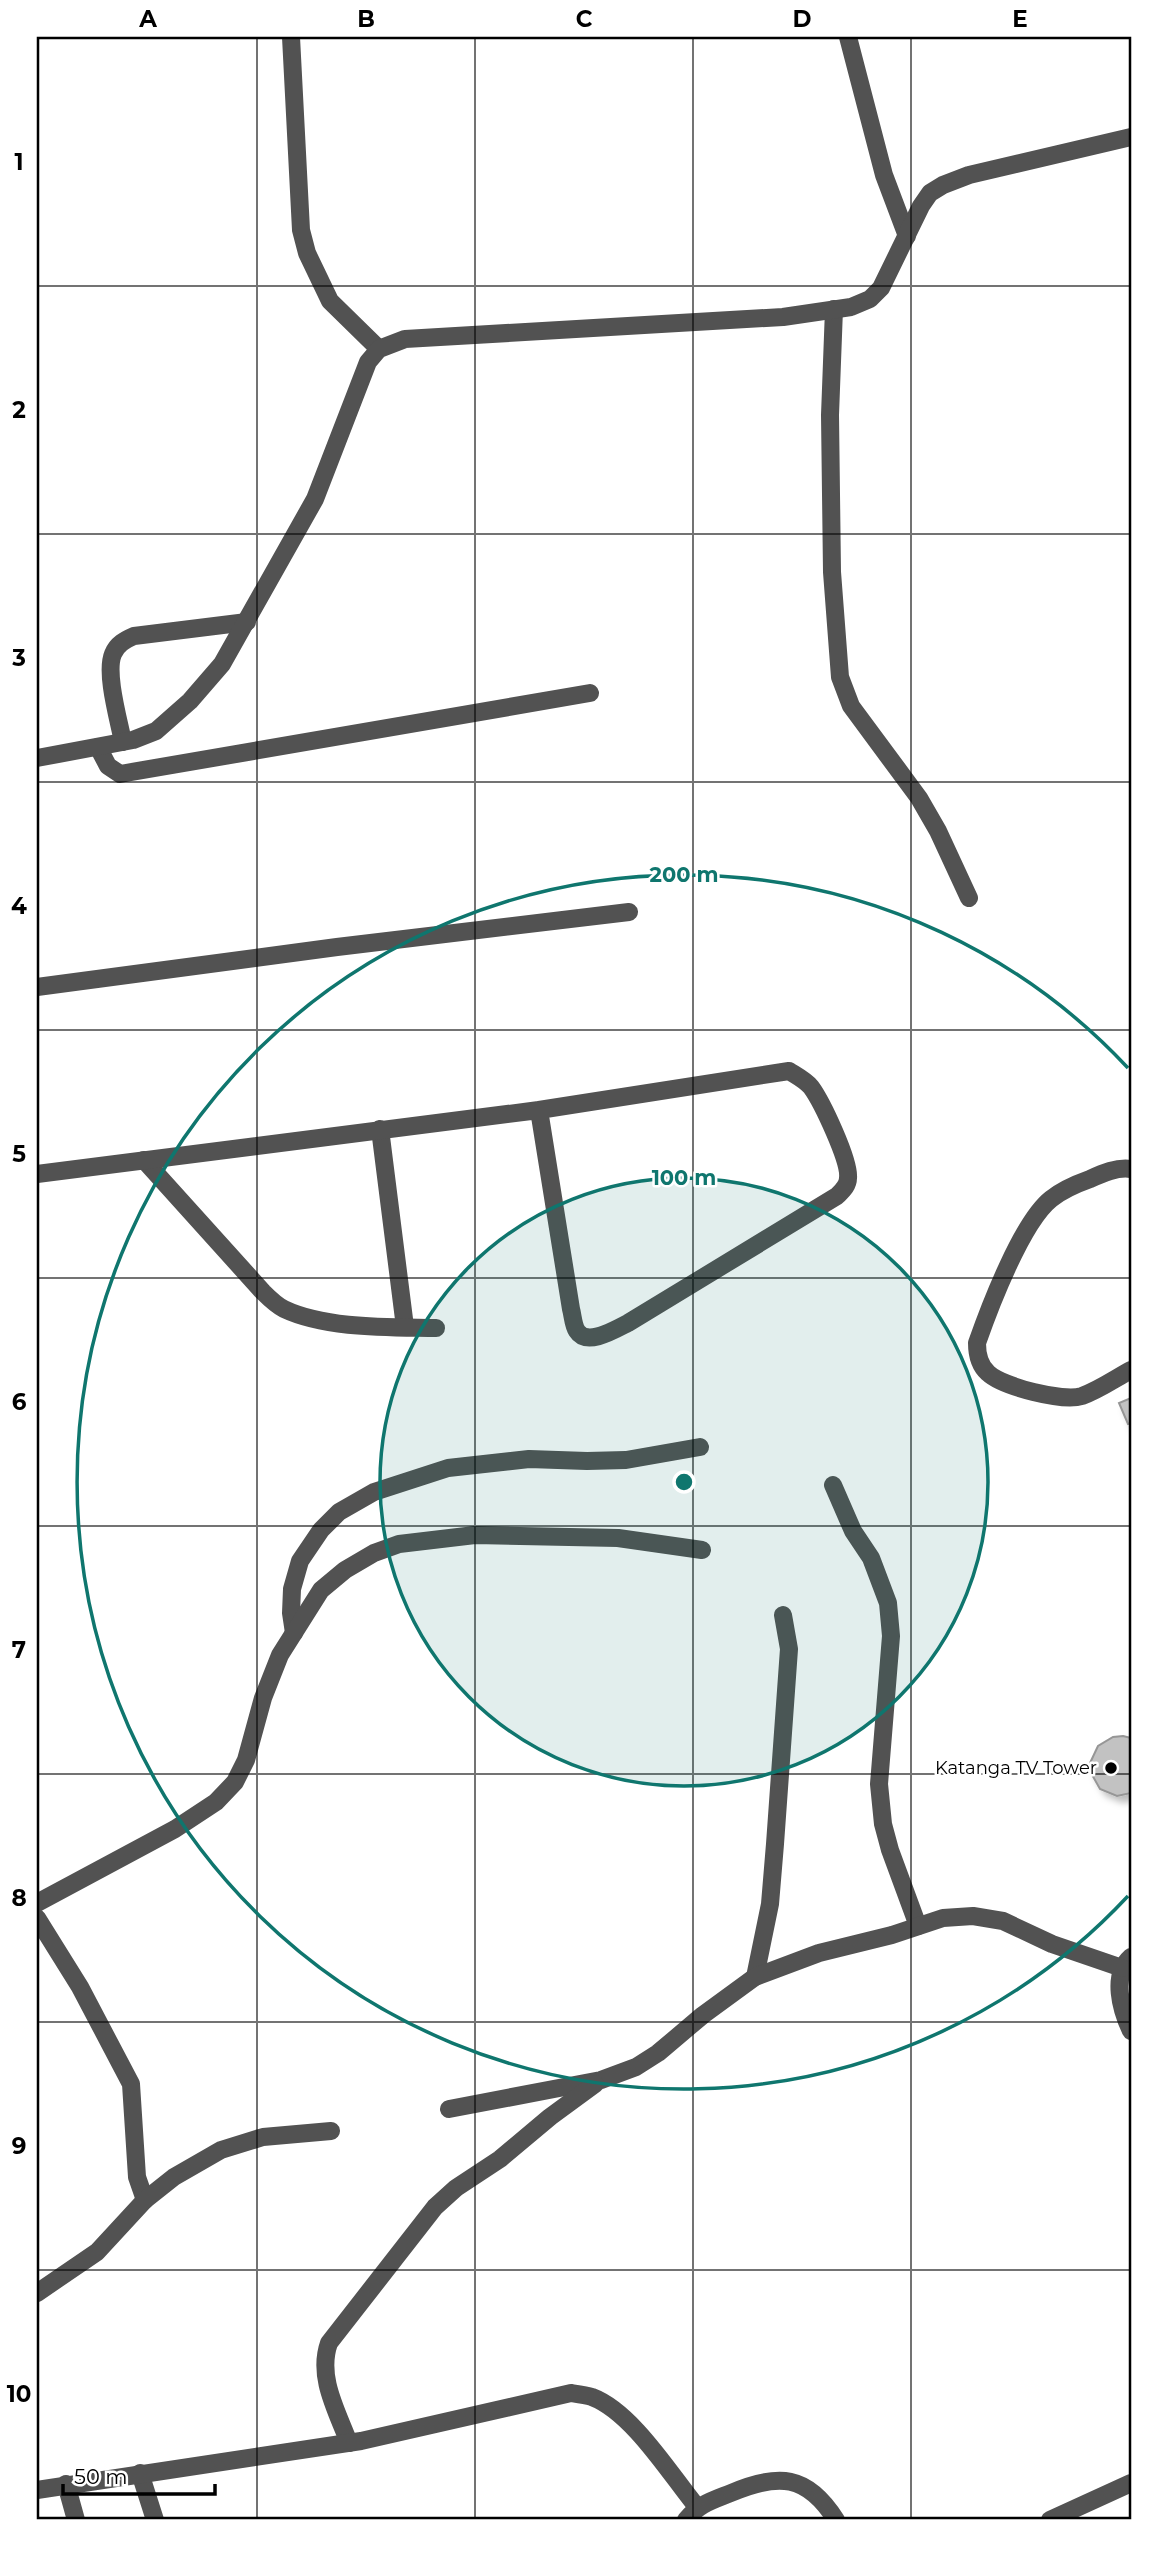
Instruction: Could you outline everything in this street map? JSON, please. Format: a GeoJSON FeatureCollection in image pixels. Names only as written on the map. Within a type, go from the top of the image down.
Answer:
{"type":"FeatureCollection","features":[{"type":"Feature","properties":{"kind":"street"},"geometry":{"type":"LineString","coordinates":[[290,37],[301,230],[307,253],[330,301],[379,349]]}},
{"type":"Feature","properties":{"kind":"street"},"geometry":{"type":"LineString","coordinates":[[848,37],[884,174],[907,236]]}},
{"type":"Feature","properties":{"kind":"street"},"geometry":{"type":"LineString","coordinates":[[37,758],[123,743],[156,731],[172,719],[222,664],[315,499],[368,362],[379,349],[405,339],[783,317],[851,307],[870,299],[881,288],[920,206],[930,193],[943,185],[969,175],[1131,137]]}},
{"type":"Feature","properties":{"kind":"street"},"geometry":{"type":"LineString","coordinates":[[834,309],[830,415],[832,559],[840,677],[851,706],[926,809],[969,898]]}},
{"type":"Feature","properties":{"kind":"street"},"geometry":{"type":"LineString","coordinates":[[123,743],[111,673],[111,656],[118,645],[134,636],[247,622]]}},
{"type":"Feature","properties":{"kind":"street"},"geometry":{"type":"LineString","coordinates":[[98,747],[107,766],[120,774],[590,693]]}},
{"type":"Feature","properties":{"kind":"street"},"geometry":{"type":"LineString","coordinates":[[37,987],[629,912]]}},
{"type":"Feature","properties":{"kind":"street"},"geometry":{"type":"LineString","coordinates":[[37,1174],[539,1110],[789,1071],[810,1087],[825,1111],[849,1178],[846,1187],[837,1196],[628,1323],[607,1334],[588,1338],[581,1336],[576,1329],[571,1309],[539,1110]]}},
{"type":"Feature","properties":{"kind":"street"},"geometry":{"type":"LineString","coordinates":[[380,1129],[405,1327]]}},
{"type":"Feature","properties":{"kind":"street"},"geometry":{"type":"LineString","coordinates":[[144,1160],[263,1292],[282,1308],[307,1318],[377,1327],[436,1328]]}},
{"type":"Feature","properties":{"kind":"street"},"geometry":{"type":"LineString","coordinates":[[1131,1169],[1108,1171],[1068,1189],[1042,1208],[1027,1228],[977,1343],[980,1362],[988,1373],[1002,1381],[1043,1394],[1082,1396],[1131,1370]]}},
{"type":"Feature","properties":{"kind":"street"},"geometry":{"type":"LineString","coordinates":[[294,1633],[292,1589],[300,1562],[321,1530],[339,1512],[374,1492],[448,1468],[530,1459],[626,1460],[700,1447]]}},
{"type":"Feature","properties":{"kind":"street"},"geometry":{"type":"LineString","coordinates":[[832,1485],[853,1531],[872,1558],[888,1603],[891,1636],[879,1784],[883,1824],[890,1850],[918,1926]]}},
{"type":"Feature","properties":{"kind":"street"},"geometry":{"type":"LineString","coordinates":[[37,1903],[174,1829],[216,1802],[235,1782],[246,1760],[263,1698],[280,1655],[321,1590],[345,1570],[373,1553],[399,1544],[475,1535],[618,1538],[702,1550]]}},
{"type":"Feature","properties":{"kind":"street"},"geometry":{"type":"LineString","coordinates":[[755,1977],[770,1904],[775,1844],[789,1649],[783,1615]]}},
{"type":"Feature","properties":{"kind":"street"},"geometry":{"type":"LineString","coordinates":[[449,2109],[601,2080],[636,2067],[658,2053],[703,2015],[755,1977],[808,1956],[943,1918],[973,1916],[1003,1921],[1052,1944],[1127,1963],[1121,2002],[1131,2031]]}},
{"type":"Feature","properties":{"kind":"street"},"geometry":{"type":"LineString","coordinates":[[37,1918],[80,1987],[131,2084],[137,2177],[145,2200]]}},
{"type":"Feature","properties":{"kind":"street"},"geometry":{"type":"LineString","coordinates":[[349,2443],[326,2380],[324,2364],[329,2343],[435,2207],[456,2188],[500,2159],[550,2117],[601,2080]]}},
{"type":"Feature","properties":{"kind":"street"},"geometry":{"type":"LineString","coordinates":[[37,2293],[97,2252],[145,2200],[174,2177],[221,2150],[262,2137],[331,2131]]}},
{"type":"Feature","properties":{"kind":"street"},"geometry":{"type":"LineString","coordinates":[[37,2490],[349,2443],[571,2393],[592,2397],[617,2412],[635,2430],[691,2514],[755,2482],[774,2479],[798,2483],[815,2493],[836,2520]]}},
{"type":"Feature","properties":{"kind":"street"},"geometry":{"type":"LineString","coordinates":[[140,2473],[155,2520]]}},
{"type":"Feature","properties":{"kind":"street"},"geometry":{"type":"LineString","coordinates":[[1050,2520],[1131,2483]]}},
{"type":"Feature","properties":{"kind":"street"},"geometry":{"type":"LineString","coordinates":[[66,2484],[76,2520]]}},
{"type":"Feature","properties":{"kind":"building"},"geometry":{"type":"Polygon","coordinates":[[[1131,1398],[1131,1423],[1128,1424],[1119,1403],[1131,1398]]]}},
{"type":"Feature","properties":{"kind":"building","name":"Katanga TV Tower"},"geometry":{"type":"Polygon","coordinates":[[[1113,1737],[1131,1738],[1131,1793],[1117,1796],[1100,1789],[1091,1773],[1090,1763],[1098,1746],[1113,1737]]]}},
{"type":"Feature","properties":{"kind":"place","name":"Katanga TV Tower"},"geometry":{"type":"Point","coordinates":[1111,1768]}}]}
